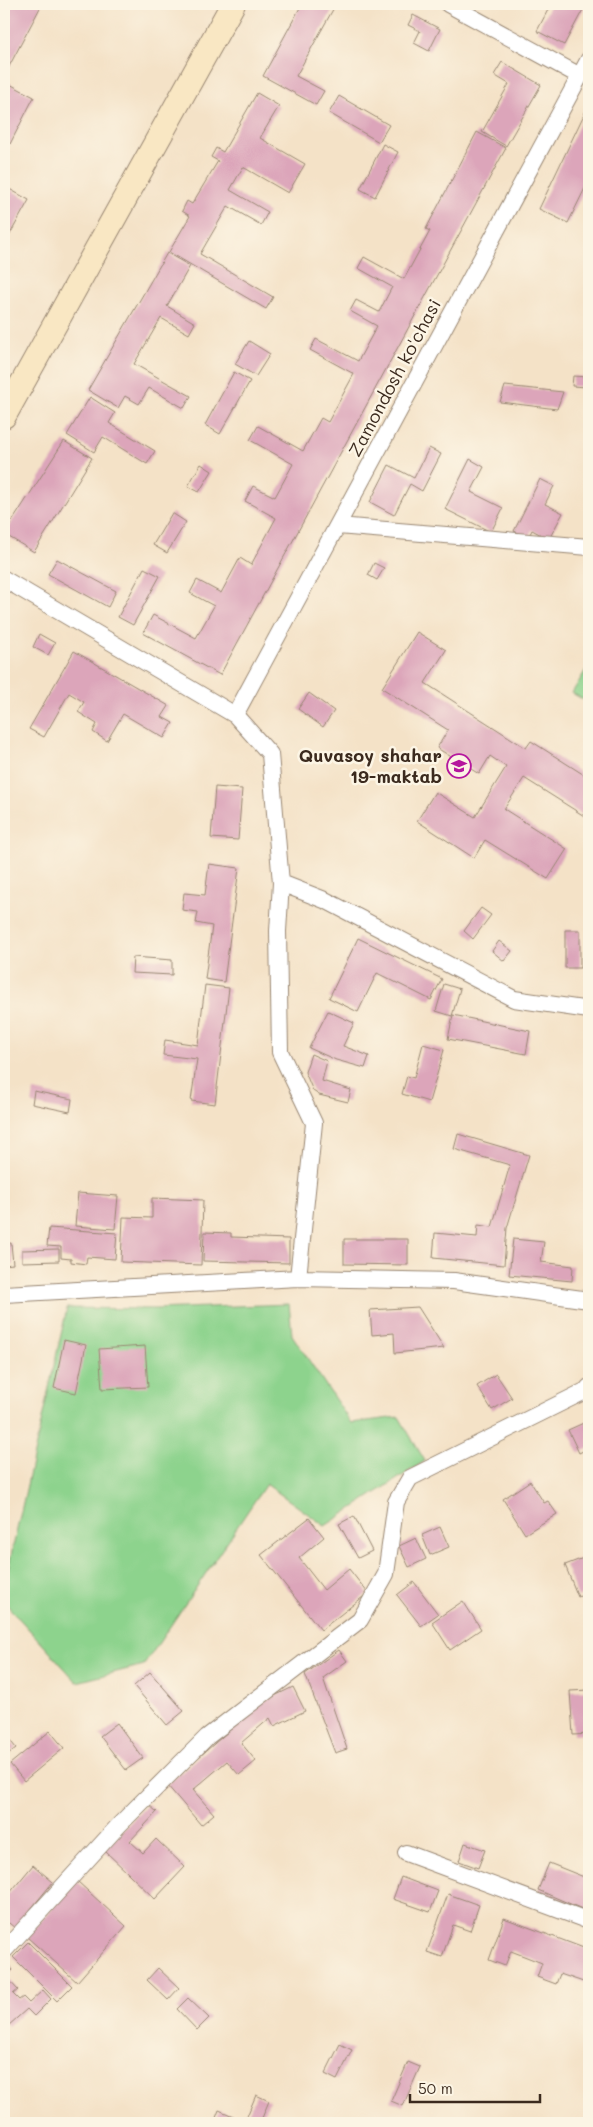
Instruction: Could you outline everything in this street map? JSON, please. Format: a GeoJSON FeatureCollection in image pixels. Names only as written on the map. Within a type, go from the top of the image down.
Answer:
{"type":"FeatureCollection","features":[{"type":"Feature","properties":{"kind":"main road"},"geometry":{"type":"LineString","coordinates":[[4,416],[233,4]]}},
{"type":"Feature","properties":{"kind":"street"},"geometry":{"type":"LineString","coordinates":[[448,4],[580,76]]}},
{"type":"Feature","properties":{"kind":"street","name":"Zamondosh ko'chasi"},"geometry":{"type":"LineString","coordinates":[[235,715],[589,59]]}},
{"type":"Feature","properties":{"kind":"street"},"geometry":{"type":"LineString","coordinates":[[338,526],[589,547]]}},
{"type":"Feature","properties":{"kind":"street"},"geometry":{"type":"LineString","coordinates":[[4,579],[235,715],[270,754],[281,883],[278,931],[280,1052],[314,1123],[298,1278]]}},
{"type":"Feature","properties":{"kind":"street"},"geometry":{"type":"LineString","coordinates":[[281,883],[327,901],[514,999],[589,1010]]}},
{"type":"Feature","properties":{"kind":"street"},"geometry":{"type":"LineString","coordinates":[[4,1294],[298,1278],[454,1281],[589,1300]]}},
{"type":"Feature","properties":{"kind":"street"},"geometry":{"type":"LineString","coordinates":[[4,1951],[119,1825],[207,1737],[360,1620],[386,1574],[396,1502],[410,1478],[587,1390],[589,1387]]}},
{"type":"Feature","properties":{"kind":"street"},"geometry":{"type":"LineString","coordinates":[[406,1853],[589,1921]]}},
{"type":"Feature","properties":{"kind":"green space"},"geometry":{"type":"Polygon","coordinates":[[[589,665],[589,703],[572,693],[589,665]]]}},
{"type":"Feature","properties":{"kind":"green space"},"geometry":{"type":"Polygon","coordinates":[[[289,1304],[292,1335],[351,1423],[399,1417],[425,1461],[325,1526],[266,1484],[144,1665],[77,1682],[4,1602],[4,1587],[67,1308],[156,1309],[289,1304]]]}},
{"type":"Feature","properties":{"kind":"building"},"geometry":{"type":"Polygon","coordinates":[[[4,4],[42,4],[4,76],[4,4]]]}},
{"type":"Feature","properties":{"kind":"building"},"geometry":{"type":"Polygon","coordinates":[[[302,4],[336,4],[296,76],[324,91],[316,105],[263,76],[302,4]]]}},
{"type":"Feature","properties":{"kind":"building"},"geometry":{"type":"Polygon","coordinates":[[[551,4],[586,4],[564,45],[537,31],[551,4]]]}},
{"type":"Feature","properties":{"kind":"building"},"geometry":{"type":"Polygon","coordinates":[[[413,15],[440,29],[429,51],[414,43],[420,31],[408,25],[413,15]]]}},
{"type":"Feature","properties":{"kind":"building"},"geometry":{"type":"Polygon","coordinates":[[[502,62],[541,85],[506,146],[482,132],[509,84],[494,75],[502,62]]]}},
{"type":"Feature","properties":{"kind":"building"},"geometry":{"type":"Polygon","coordinates":[[[4,81],[34,97],[10,144],[4,140],[4,81]]]}},
{"type":"Feature","properties":{"kind":"building"},"geometry":{"type":"Polygon","coordinates":[[[257,93],[279,106],[260,138],[305,164],[288,193],[243,167],[230,190],[268,212],[261,225],[228,206],[200,254],[273,297],[266,309],[169,252],[190,216],[182,211],[187,201],[192,204],[218,161],[211,157],[216,148],[223,152],[257,93]]]}},
{"type":"Feature","properties":{"kind":"building"},"geometry":{"type":"Polygon","coordinates":[[[339,96],[389,125],[379,142],[329,113],[339,96]]]}},
{"type":"Feature","properties":{"kind":"building"},"geometry":{"type":"Polygon","coordinates":[[[589,104],[589,180],[568,223],[539,209],[589,104]]]}},
{"type":"Feature","properties":{"kind":"building"},"geometry":{"type":"Polygon","coordinates":[[[477,132],[506,148],[220,675],[143,633],[153,615],[196,638],[214,606],[190,593],[197,580],[221,593],[240,558],[251,565],[276,518],[245,501],[253,486],[275,497],[293,464],[250,440],[258,426],[303,451],[321,418],[328,422],[354,374],[310,350],[316,339],[358,361],[377,326],[350,311],[356,300],[379,312],[392,287],[358,268],[364,257],[404,279],[430,231],[426,229],[477,132]]]}},
{"type":"Feature","properties":{"kind":"building"},"geometry":{"type":"Polygon","coordinates":[[[383,144],[398,152],[375,197],[360,189],[383,144]]]}},
{"type":"Feature","properties":{"kind":"building"},"geometry":{"type":"Polygon","coordinates":[[[4,186],[29,200],[4,245],[4,186]]]}},
{"type":"Feature","properties":{"kind":"building"},"geometry":{"type":"Polygon","coordinates":[[[167,253],[190,266],[167,306],[195,323],[189,334],[161,318],[134,364],[191,396],[184,408],[149,388],[139,404],[125,396],[118,408],[88,390],[167,253]]]}},
{"type":"Feature","properties":{"kind":"building"},"geometry":{"type":"Polygon","coordinates":[[[249,341],[270,354],[256,376],[235,364],[249,341]]]}},
{"type":"Feature","properties":{"kind":"building"},"geometry":{"type":"Polygon","coordinates":[[[234,372],[250,381],[220,434],[205,425],[234,372]]]}},
{"type":"Feature","properties":{"kind":"building"},"geometry":{"type":"Polygon","coordinates":[[[573,376],[588,377],[587,387],[572,386],[573,376]]]}},
{"type":"Feature","properties":{"kind":"building"},"geometry":{"type":"Polygon","coordinates":[[[505,386],[563,392],[557,409],[500,402],[505,386]]]}},
{"type":"Feature","properties":{"kind":"building"},"geometry":{"type":"Polygon","coordinates":[[[90,397],[115,413],[109,423],[155,451],[147,464],[103,437],[94,452],[67,435],[90,397]]]}},
{"type":"Feature","properties":{"kind":"building"},"geometry":{"type":"Polygon","coordinates":[[[64,441],[92,458],[34,552],[4,534],[64,441]]]}},
{"type":"Feature","properties":{"kind":"building"},"geometry":{"type":"Polygon","coordinates":[[[429,448],[441,454],[422,491],[410,484],[394,515],[370,502],[389,465],[414,478],[429,448]]]}},
{"type":"Feature","properties":{"kind":"building"},"geometry":{"type":"Polygon","coordinates":[[[470,459],[484,467],[471,492],[503,508],[491,532],[445,509],[470,459]]]}},
{"type":"Feature","properties":{"kind":"building"},"geometry":{"type":"Polygon","coordinates":[[[201,464],[212,471],[199,492],[188,486],[201,464]]]}},
{"type":"Feature","properties":{"kind":"building"},"geometry":{"type":"Polygon","coordinates":[[[540,479],[554,486],[545,504],[563,513],[549,539],[532,530],[528,538],[514,531],[540,479]]]}},
{"type":"Feature","properties":{"kind":"building"},"geometry":{"type":"Polygon","coordinates":[[[172,513],[186,522],[167,553],[153,545],[172,513]]]}},
{"type":"Feature","properties":{"kind":"building"},"geometry":{"type":"Polygon","coordinates":[[[57,559],[116,591],[108,607],[48,574],[57,559]]]}},
{"type":"Feature","properties":{"kind":"building"},"geometry":{"type":"Polygon","coordinates":[[[374,563],[384,568],[377,580],[368,575],[374,563]]]}},
{"type":"Feature","properties":{"kind":"building"},"geometry":{"type":"Polygon","coordinates":[[[144,568],[160,576],[133,625],[118,617],[144,568]]]}},
{"type":"Feature","properties":{"kind":"building"},"geometry":{"type":"Polygon","coordinates":[[[417,632],[446,650],[425,683],[526,748],[531,741],[589,778],[589,819],[524,778],[504,809],[567,849],[548,879],[485,840],[474,858],[417,821],[435,792],[475,817],[506,767],[490,756],[479,774],[437,748],[448,730],[382,688],[417,632]]]}},
{"type":"Feature","properties":{"kind":"building"},"geometry":{"type":"Polygon","coordinates":[[[39,634],[55,643],[48,655],[33,647],[39,634]]]}},
{"type":"Feature","properties":{"kind":"building"},"geometry":{"type":"Polygon","coordinates":[[[74,651],[169,706],[162,717],[173,723],[164,738],[123,714],[107,741],[93,732],[97,724],[78,712],[84,702],[69,693],[44,737],[29,729],[74,651]]]}},
{"type":"Feature","properties":{"kind":"building"},"geometry":{"type":"Polygon","coordinates":[[[309,693],[334,711],[323,727],[298,709],[309,693]]]}},
{"type":"Feature","properties":{"kind":"building"},"geometry":{"type":"Polygon","coordinates":[[[215,787],[242,789],[238,840],[211,838],[215,787]]]}},
{"type":"Feature","properties":{"kind":"building"},"geometry":{"type":"Polygon","coordinates":[[[209,864],[239,868],[224,982],[205,979],[212,926],[196,923],[198,912],[182,910],[184,893],[205,895],[209,864]]]}},
{"type":"Feature","properties":{"kind":"building"},"geometry":{"type":"Polygon","coordinates":[[[481,908],[491,915],[473,939],[464,931],[481,908]]]}},
{"type":"Feature","properties":{"kind":"building"},"geometry":{"type":"Polygon","coordinates":[[[565,930],[580,930],[580,968],[565,968],[565,930]]]}},
{"type":"Feature","properties":{"kind":"building"},"geometry":{"type":"Polygon","coordinates":[[[358,938],[442,979],[431,1000],[377,973],[358,1012],[329,998],[358,938]]]}},
{"type":"Feature","properties":{"kind":"building"},"geometry":{"type":"Polygon","coordinates":[[[499,941],[512,951],[504,961],[492,951],[499,941]]]}},
{"type":"Feature","properties":{"kind":"building"},"geometry":{"type":"Polygon","coordinates":[[[133,957],[172,960],[172,975],[132,973],[133,957]]]}},
{"type":"Feature","properties":{"kind":"building"},"geometry":{"type":"Polygon","coordinates":[[[444,984],[460,989],[452,1016],[436,1011],[444,984]]]}},
{"type":"Feature","properties":{"kind":"building"},"geometry":{"type":"Polygon","coordinates":[[[205,985],[229,988],[215,1104],[191,1101],[197,1059],[163,1055],[165,1040],[198,1045],[205,985]]]}},
{"type":"Feature","properties":{"kind":"building"},"geometry":{"type":"Polygon","coordinates":[[[328,1011],[354,1023],[343,1046],[369,1056],[365,1068],[336,1060],[309,1048],[328,1011]]]}},
{"type":"Feature","properties":{"kind":"building"},"geometry":{"type":"Polygon","coordinates":[[[453,1015],[530,1031],[526,1054],[448,1039],[453,1015]]]}},
{"type":"Feature","properties":{"kind":"building"},"geometry":{"type":"Polygon","coordinates":[[[423,1044],[444,1050],[429,1102],[402,1094],[407,1076],[414,1078],[423,1044]]]}},
{"type":"Feature","properties":{"kind":"building"},"geometry":{"type":"Polygon","coordinates":[[[311,1054],[327,1061],[322,1081],[351,1090],[348,1102],[319,1095],[313,1091],[305,1072],[311,1054]]]}},
{"type":"Feature","properties":{"kind":"building"},"geometry":{"type":"Polygon","coordinates":[[[34,1091],[72,1099],[70,1112],[32,1104],[34,1091]]]}},
{"type":"Feature","properties":{"kind":"building"},"geometry":{"type":"Polygon","coordinates":[[[458,1134],[529,1155],[507,1228],[504,1265],[433,1258],[435,1233],[477,1237],[478,1225],[492,1227],[510,1165],[454,1149],[458,1134]]]}},
{"type":"Feature","properties":{"kind":"building"},"geometry":{"type":"Polygon","coordinates":[[[78,1193],[118,1196],[115,1229],[75,1226],[78,1193]]]}},
{"type":"Feature","properties":{"kind":"building"},"geometry":{"type":"Polygon","coordinates":[[[152,1198],[203,1200],[201,1265],[121,1262],[123,1217],[152,1218],[152,1198]]]}},
{"type":"Feature","properties":{"kind":"building"},"geometry":{"type":"Polygon","coordinates":[[[49,1228],[117,1233],[115,1259],[87,1257],[86,1264],[71,1262],[71,1259],[61,1258],[61,1247],[47,1246],[49,1228]]]}},
{"type":"Feature","properties":{"kind":"building"},"geometry":{"type":"Polygon","coordinates":[[[204,1232],[231,1233],[231,1237],[289,1239],[289,1263],[203,1261],[204,1232]]]}},
{"type":"Feature","properties":{"kind":"building"},"geometry":{"type":"Polygon","coordinates":[[[344,1239],[408,1239],[408,1265],[344,1264],[344,1239]]]}},
{"type":"Feature","properties":{"kind":"building"},"geometry":{"type":"Polygon","coordinates":[[[513,1239],[544,1242],[541,1262],[573,1266],[572,1281],[509,1275],[513,1239]]]}},
{"type":"Feature","properties":{"kind":"building"},"geometry":{"type":"Polygon","coordinates":[[[11,1243],[13,1264],[4,1265],[4,1244],[11,1243]]]}},
{"type":"Feature","properties":{"kind":"building"},"geometry":{"type":"Polygon","coordinates":[[[59,1249],[59,1261],[22,1262],[22,1250],[59,1249]]]}},
{"type":"Feature","properties":{"kind":"building"},"geometry":{"type":"Polygon","coordinates":[[[418,1307],[444,1348],[395,1353],[394,1333],[372,1335],[370,1310],[418,1307]]]}},
{"type":"Feature","properties":{"kind":"building"},"geometry":{"type":"Polygon","coordinates":[[[64,1340],[86,1345],[76,1393],[54,1388],[64,1340]]]}},
{"type":"Feature","properties":{"kind":"building"},"geometry":{"type":"Polygon","coordinates":[[[145,1346],[148,1387],[102,1389],[99,1349],[145,1346]]]}},
{"type":"Feature","properties":{"kind":"building"},"geometry":{"type":"Polygon","coordinates":[[[496,1374],[512,1398],[492,1410],[477,1386],[496,1374]]]}},
{"type":"Feature","properties":{"kind":"building"},"geometry":{"type":"Polygon","coordinates":[[[588,1421],[589,1448],[579,1453],[568,1430],[588,1421]]]}},
{"type":"Feature","properties":{"kind":"building"},"geometry":{"type":"Polygon","coordinates":[[[530,1481],[544,1503],[548,1501],[557,1514],[525,1534],[503,1499],[530,1481]]]}},
{"type":"Feature","properties":{"kind":"building"},"geometry":{"type":"Polygon","coordinates":[[[354,1516],[372,1551],[358,1558],[339,1524],[354,1516]]]}},
{"type":"Feature","properties":{"kind":"building"},"geometry":{"type":"Polygon","coordinates":[[[309,1518],[324,1537],[299,1558],[324,1590],[349,1569],[368,1593],[321,1630],[261,1555],[309,1518]]]}},
{"type":"Feature","properties":{"kind":"building"},"geometry":{"type":"Polygon","coordinates":[[[440,1527],[449,1547],[430,1555],[422,1535],[440,1527]]]}},
{"type":"Feature","properties":{"kind":"building"},"geometry":{"type":"Polygon","coordinates":[[[416,1538],[426,1559],[409,1567],[399,1546],[416,1538]]]}},
{"type":"Feature","properties":{"kind":"building"},"geometry":{"type":"Polygon","coordinates":[[[586,1557],[589,1565],[589,1592],[578,1597],[565,1565],[586,1557]]]}},
{"type":"Feature","properties":{"kind":"building"},"geometry":{"type":"Polygon","coordinates":[[[414,1582],[438,1614],[421,1626],[397,1595],[414,1582]]]}},
{"type":"Feature","properties":{"kind":"building"},"geometry":{"type":"Polygon","coordinates":[[[463,1601],[481,1629],[450,1650],[432,1622],[463,1601]]]}},
{"type":"Feature","properties":{"kind":"building"},"geometry":{"type":"Polygon","coordinates":[[[339,1650],[347,1661],[323,1678],[347,1749],[335,1753],[305,1674],[339,1650]]]}},
{"type":"Feature","properties":{"kind":"building"},"geometry":{"type":"Polygon","coordinates":[[[150,1672],[184,1711],[167,1725],[134,1686],[150,1672]]]}},
{"type":"Feature","properties":{"kind":"building"},"geometry":{"type":"Polygon","coordinates":[[[293,1687],[305,1711],[274,1726],[270,1718],[241,1743],[256,1761],[239,1775],[227,1761],[193,1790],[214,1814],[201,1825],[167,1785],[262,1702],[293,1687]]]}},
{"type":"Feature","properties":{"kind":"building"},"geometry":{"type":"Polygon","coordinates":[[[589,1690],[589,1734],[573,1735],[570,1691],[589,1690]]]}},
{"type":"Feature","properties":{"kind":"building"},"geometry":{"type":"Polygon","coordinates":[[[117,1723],[143,1758],[126,1770],[100,1736],[117,1723]]]}},
{"type":"Feature","properties":{"kind":"building"},"geometry":{"type":"Polygon","coordinates":[[[50,1731],[64,1748],[24,1781],[10,1764],[50,1731]]]}},
{"type":"Feature","properties":{"kind":"building"},"geometry":{"type":"Polygon","coordinates":[[[4,1733],[16,1748],[4,1757],[4,1733]]]}},
{"type":"Feature","properties":{"kind":"building"},"geometry":{"type":"Polygon","coordinates":[[[148,1804],[157,1812],[130,1841],[143,1853],[156,1839],[185,1867],[155,1899],[104,1850],[148,1804]]]}},
{"type":"Feature","properties":{"kind":"building"},"geometry":{"type":"Polygon","coordinates":[[[465,1843],[485,1850],[478,1868],[459,1861],[465,1843]]]}},
{"type":"Feature","properties":{"kind":"building"},"geometry":{"type":"Polygon","coordinates":[[[549,1863],[589,1879],[589,1912],[538,1890],[549,1863]]]}},
{"type":"Feature","properties":{"kind":"building"},"geometry":{"type":"Polygon","coordinates":[[[33,1865],[53,1882],[15,1928],[4,1919],[4,1890],[9,1894],[33,1865]]]}},
{"type":"Feature","properties":{"kind":"building"},"geometry":{"type":"Polygon","coordinates":[[[401,1877],[438,1891],[430,1912],[393,1899],[401,1877]]]}},
{"type":"Feature","properties":{"kind":"building"},"geometry":{"type":"Polygon","coordinates":[[[77,1881],[126,1926],[77,1982],[27,1937],[77,1881]]]}},
{"type":"Feature","properties":{"kind":"building"},"geometry":{"type":"Polygon","coordinates":[[[448,1894],[479,1905],[470,1931],[453,1925],[442,1957],[427,1952],[448,1894]]]}},
{"type":"Feature","properties":{"kind":"building"},"geometry":{"type":"Polygon","coordinates":[[[504,1918],[589,1950],[589,1984],[560,1974],[556,1984],[537,1977],[542,1963],[511,1951],[505,1966],[489,1960],[504,1918]]]}},
{"type":"Feature","properties":{"kind":"building"},"geometry":{"type":"Polygon","coordinates":[[[28,1942],[72,1986],[57,2001],[13,1957],[28,1942]]]}},
{"type":"Feature","properties":{"kind":"building"},"geometry":{"type":"Polygon","coordinates":[[[7,1963],[13,1970],[6,1977],[18,1990],[13,1994],[19,2000],[23,1997],[29,2003],[43,1990],[51,1999],[34,2016],[27,2009],[8,2026],[4,2021],[4,1966],[7,1963]]]}},
{"type":"Feature","properties":{"kind":"building"},"geometry":{"type":"Polygon","coordinates":[[[158,1968],[179,1988],[168,2000],[147,1980],[158,1968]]]}},
{"type":"Feature","properties":{"kind":"building"},"geometry":{"type":"Polygon","coordinates":[[[188,1998],[209,2018],[197,2030],[177,2009],[188,1998]]]}},
{"type":"Feature","properties":{"kind":"building"},"geometry":{"type":"Polygon","coordinates":[[[340,2044],[352,2050],[337,2080],[325,2074],[340,2044]]]}},
{"type":"Feature","properties":{"kind":"building"},"geometry":{"type":"Polygon","coordinates":[[[408,2062],[420,2067],[403,2106],[391,2101],[408,2062]]]}},
{"type":"Feature","properties":{"kind":"building"},"geometry":{"type":"Polygon","coordinates":[[[256,2095],[269,2101],[260,2123],[214,2123],[219,2110],[245,2121],[256,2095]]]}},
{"type":"Feature","properties":{"kind":"place","name":"Quvasoy shahar 19-maktab"},"geometry":{"type":"Point","coordinates":[459,766]}}]}
